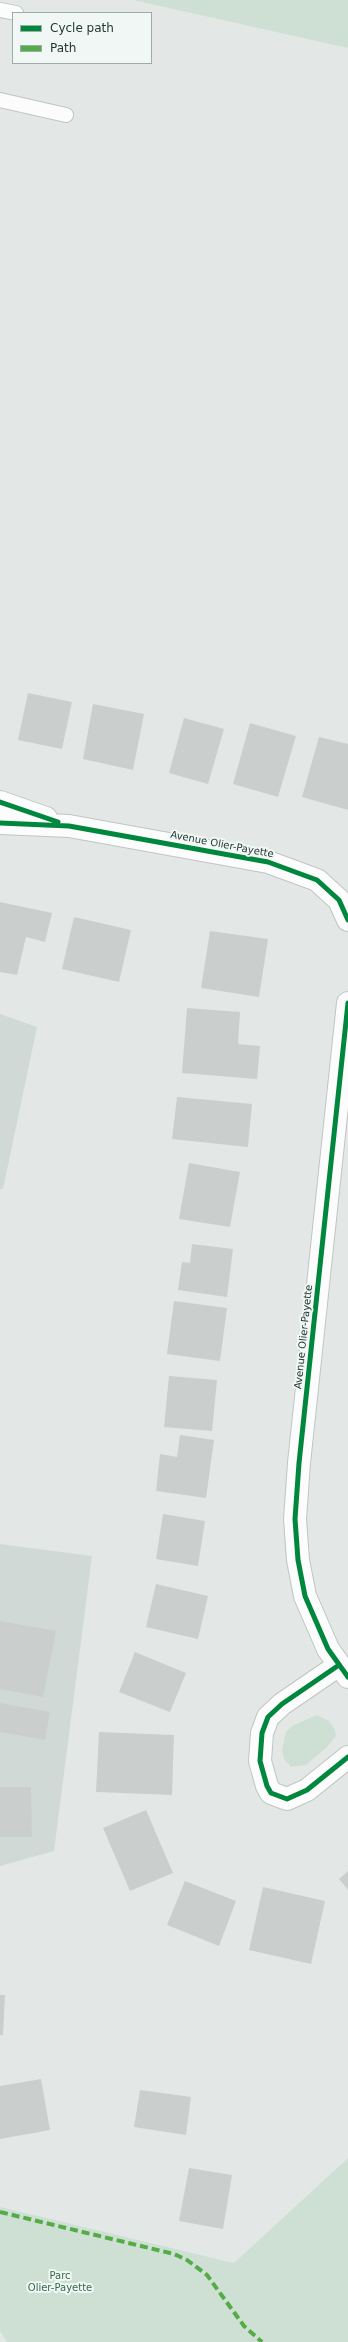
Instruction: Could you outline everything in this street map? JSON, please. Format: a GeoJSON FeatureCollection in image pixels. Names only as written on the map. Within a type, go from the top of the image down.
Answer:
{"type":"FeatureCollection","features":[{"type":"Feature","properties":{"kind":"street","name":"Avenue Olier-Payette"},"geometry":{"type":"LineString","coordinates":[[0,802],[70,826]]}},
{"type":"Feature","properties":{"kind":"street","name":"Avenue Olier-Payette"},"geometry":{"type":"LineString","coordinates":[[0,823],[70,826],[262,861],[288,868],[317,880],[330,889],[345,910],[348,920]]}},
{"type":"Feature","properties":{"kind":"street","name":"Avenue Olier-Payette"},"geometry":{"type":"LineString","coordinates":[[348,1003],[301,1448],[296,1519],[298,1560],[305,1596],[319,1631],[343,1671],[282,1704],[268,1717],[262,1733],[260,1761],[267,1786],[271,1793],[287,1799],[307,1790],[348,1757]]}},
{"type":"Feature","properties":{"kind":"lane"},"geometry":{"type":"LineString","coordinates":[[0,10],[12,12]]}},
{"type":"Feature","properties":{"kind":"lane"},"geometry":{"type":"LineString","coordinates":[[0,100],[66,115]]}},
{"type":"Feature","properties":{"kind":"shaded area"},"geometry":{"type":"Polygon","coordinates":[[[0,1014],[37,1027],[3,1189],[0,1189],[0,1014]]]}},
{"type":"Feature","properties":{"kind":"shaded area"},"geometry":{"type":"Polygon","coordinates":[[[0,1544],[92,1556],[54,1851],[0,1866],[0,1544]]]}},
{"type":"Feature","properties":{"kind":"green space"},"geometry":{"type":"Polygon","coordinates":[[[133,0],[348,0],[348,48],[133,0]]]}},
{"type":"Feature","properties":{"kind":"green space"},"geometry":{"type":"Polygon","coordinates":[[[317,1715],[329,1721],[335,1730],[336,1736],[326,1748],[306,1765],[291,1767],[284,1759],[282,1750],[286,1732],[292,1726],[317,1715]]]}},
{"type":"Feature","properties":{"kind":"green space","name":"Parc Olier-Payette"},"geometry":{"type":"Polygon","coordinates":[[[348,2158],[348,2342],[7,2342],[0,2331],[0,2207],[234,2263],[348,2158]]]}},
{"type":"Feature","properties":{"kind":"building"},"geometry":{"type":"Polygon","coordinates":[[[28,693],[72,702],[62,749],[18,740],[28,693]]]}},
{"type":"Feature","properties":{"kind":"building"},"geometry":{"type":"Polygon","coordinates":[[[93,704],[144,714],[133,770],[83,759],[93,704]]]}},
{"type":"Feature","properties":{"kind":"building"},"geometry":{"type":"Polygon","coordinates":[[[184,718],[224,729],[208,784],[169,773],[184,718]]]}},
{"type":"Feature","properties":{"kind":"building"},"geometry":{"type":"Polygon","coordinates":[[[250,723],[296,736],[278,797],[233,784],[250,723]]]}},
{"type":"Feature","properties":{"kind":"building"},"geometry":{"type":"Polygon","coordinates":[[[319,737],[348,744],[348,810],[302,797],[319,737]]]}},
{"type":"Feature","properties":{"kind":"building"},"geometry":{"type":"Polygon","coordinates":[[[0,902],[52,913],[45,942],[26,937],[17,975],[0,972],[0,902]]]}},
{"type":"Feature","properties":{"kind":"building"},"geometry":{"type":"Polygon","coordinates":[[[74,917],[131,930],[119,982],[62,969],[74,917]]]}},
{"type":"Feature","properties":{"kind":"building"},"geometry":{"type":"Polygon","coordinates":[[[210,931],[268,939],[259,997],[201,988],[210,931]]]}},
{"type":"Feature","properties":{"kind":"building"},"geometry":{"type":"Polygon","coordinates":[[[187,1008],[240,1012],[238,1044],[260,1046],[257,1079],[182,1073],[187,1008]]]}},
{"type":"Feature","properties":{"kind":"building"},"geometry":{"type":"Polygon","coordinates":[[[177,1097],[252,1104],[248,1147],[172,1139],[177,1097]]]}},
{"type":"Feature","properties":{"kind":"building"},"geometry":{"type":"Polygon","coordinates":[[[189,1163],[240,1172],[230,1227],[179,1219],[189,1163]]]}},
{"type":"Feature","properties":{"kind":"building"},"geometry":{"type":"Polygon","coordinates":[[[192,1244],[233,1249],[227,1297],[178,1290],[182,1262],[190,1263],[192,1244]]]}},
{"type":"Feature","properties":{"kind":"building"},"geometry":{"type":"Polygon","coordinates":[[[174,1301],[227,1308],[220,1361],[167,1354],[174,1301]]]}},
{"type":"Feature","properties":{"kind":"building"},"geometry":{"type":"Polygon","coordinates":[[[169,1376],[217,1380],[212,1431],[164,1427],[169,1376]]]}},
{"type":"Feature","properties":{"kind":"building"},"geometry":{"type":"Polygon","coordinates":[[[180,1435],[214,1440],[206,1498],[156,1491],[160,1454],[177,1457],[180,1435]]]}},
{"type":"Feature","properties":{"kind":"building"},"geometry":{"type":"Polygon","coordinates":[[[163,1514],[205,1521],[198,1566],[156,1559],[163,1514]]]}},
{"type":"Feature","properties":{"kind":"building"},"geometry":{"type":"Polygon","coordinates":[[[156,1584],[208,1596],[198,1639],[146,1627],[156,1584]]]}},
{"type":"Feature","properties":{"kind":"building"},"geometry":{"type":"Polygon","coordinates":[[[0,1621],[56,1631],[43,1697],[0,1689],[0,1621]]]}},
{"type":"Feature","properties":{"kind":"building"},"geometry":{"type":"Polygon","coordinates":[[[135,1652],[186,1673],[170,1712],[119,1692],[135,1652]]]}},
{"type":"Feature","properties":{"kind":"building"},"geometry":{"type":"Polygon","coordinates":[[[0,1703],[50,1712],[45,1740],[0,1732],[0,1703]]]}},
{"type":"Feature","properties":{"kind":"building"},"geometry":{"type":"Polygon","coordinates":[[[99,1732],[174,1735],[172,1795],[96,1792],[99,1732]]]}},
{"type":"Feature","properties":{"kind":"building"},"geometry":{"type":"Polygon","coordinates":[[[0,1787],[31,1787],[32,1837],[0,1837],[0,1787]]]}},
{"type":"Feature","properties":{"kind":"building"},"geometry":{"type":"Polygon","coordinates":[[[146,1810],[173,1873],[130,1891],[103,1828],[146,1810]]]}},
{"type":"Feature","properties":{"kind":"building"},"geometry":{"type":"Polygon","coordinates":[[[348,1871],[348,1890],[339,1879],[348,1871]]]}},
{"type":"Feature","properties":{"kind":"building"},"geometry":{"type":"Polygon","coordinates":[[[185,1881],[236,1901],[219,1946],[167,1925],[185,1881]]]}},
{"type":"Feature","properties":{"kind":"building"},"geometry":{"type":"Polygon","coordinates":[[[263,1887],[325,1901],[311,1964],[249,1950],[263,1887]]]}},
{"type":"Feature","properties":{"kind":"building"},"geometry":{"type":"Polygon","coordinates":[[[0,1995],[5,1995],[3,2035],[0,2035],[0,1995]]]}},
{"type":"Feature","properties":{"kind":"building"},"geometry":{"type":"Polygon","coordinates":[[[41,2079],[50,2130],[0,2139],[0,2086],[41,2079]]]}},
{"type":"Feature","properties":{"kind":"building"},"geometry":{"type":"Polygon","coordinates":[[[140,2090],[191,2097],[186,2135],[134,2127],[140,2090]]]}},
{"type":"Feature","properties":{"kind":"building"},"geometry":{"type":"Polygon","coordinates":[[[189,2168],[232,2175],[223,2229],[179,2221],[189,2168]]]}},
{"type":"Feature","properties":{"kind":"marked path"},"geometry":{"type":"LineString","coordinates":[[0,2212],[174,2254],[187,2260],[207,2275],[244,2326],[262,2342]]}},
{"type":"Feature","properties":{"kind":"cycle path"},"geometry":{"type":"LineString","coordinates":[[0,802],[58,822]]}},
{"type":"Feature","properties":{"kind":"cycle path"},"geometry":{"type":"LineString","coordinates":[[0,823],[69,826],[268,862],[317,880],[339,900],[348,920]]}},
{"type":"Feature","properties":{"kind":"cycle path"},"geometry":{"type":"LineString","coordinates":[[348,1003],[299,1463],[295,1519],[298,1560],[305,1596],[328,1649],[348,1677]]}},
{"type":"Feature","properties":{"kind":"cycle path"},"geometry":{"type":"LineString","coordinates":[[339,1665],[282,1704],[268,1717],[262,1733],[260,1761],[267,1786],[271,1793],[287,1799],[307,1790],[348,1757]]}}]}
